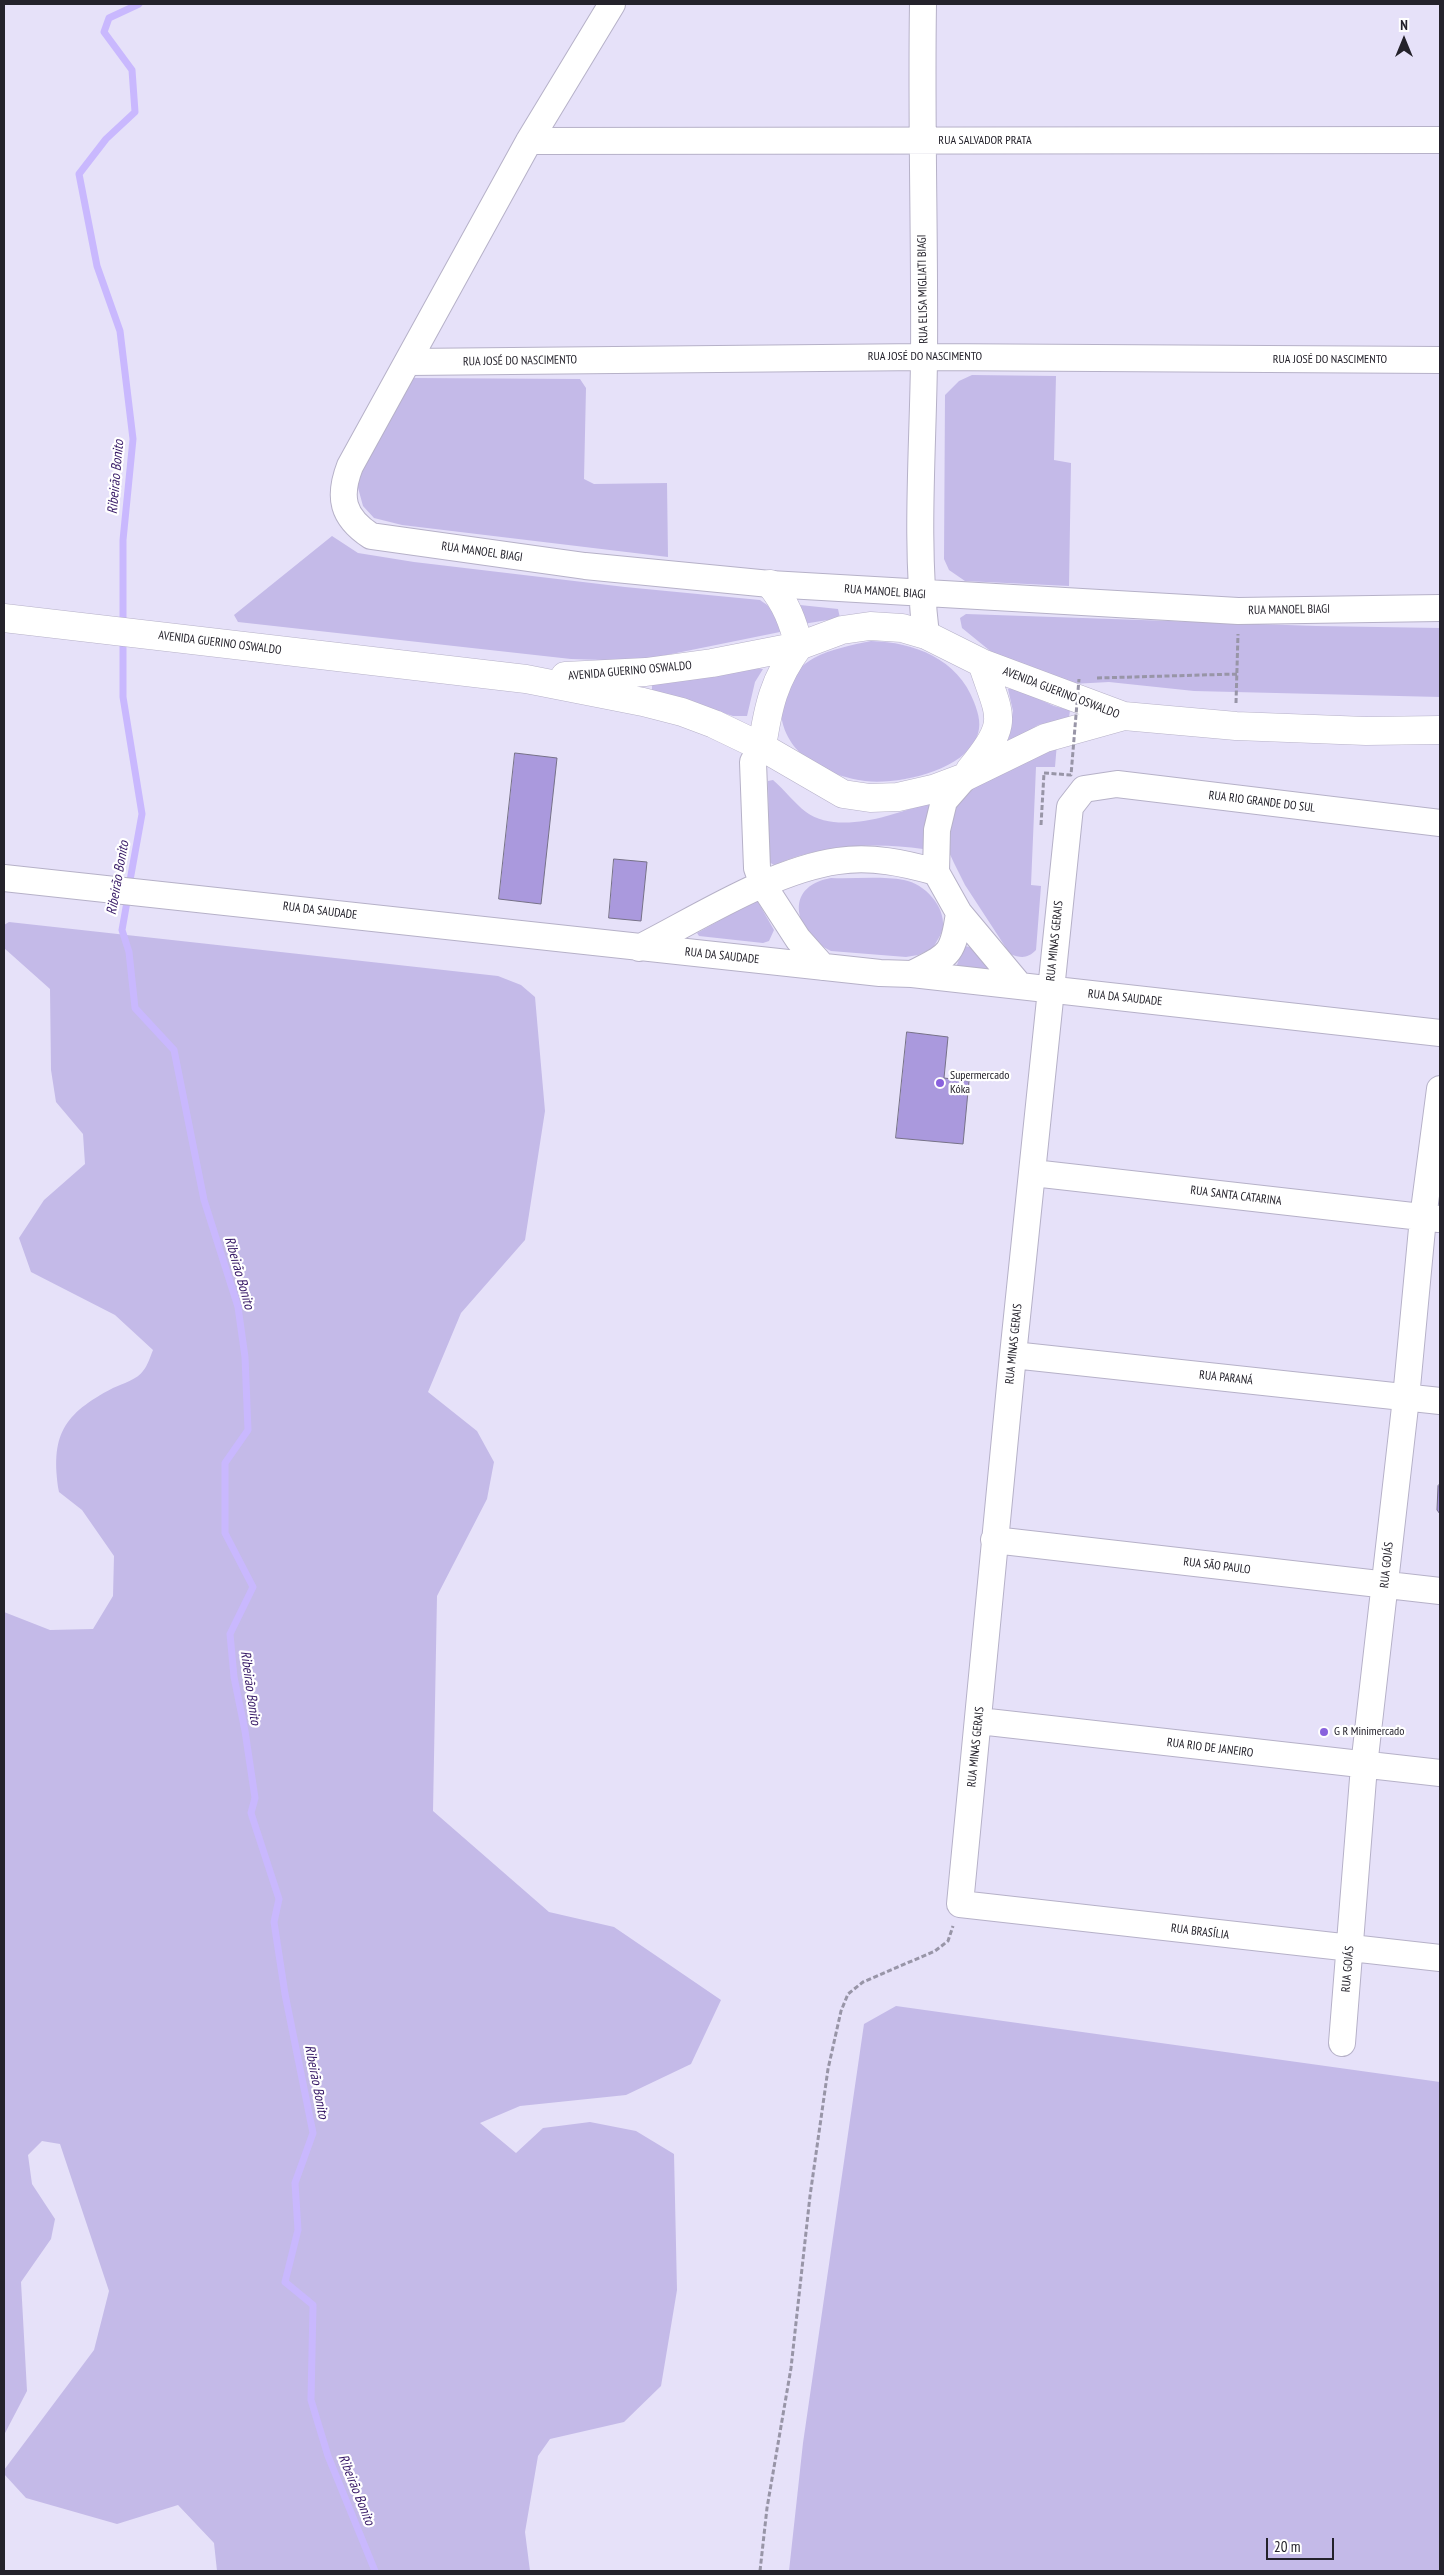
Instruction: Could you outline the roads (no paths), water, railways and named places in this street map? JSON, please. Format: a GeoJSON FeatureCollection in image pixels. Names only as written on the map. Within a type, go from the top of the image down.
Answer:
{"type":"FeatureCollection","features":[{"type":"Feature","properties":{"kind":"main road"},"geometry":{"type":"LineString","coordinates":[[762,747],[769,702],[787,661],[799,646],[792,618],[782,598],[770,584]]}},
{"type":"Feature","properties":{"kind":"main road","name":"AVENIDA GUERINO OSWALDO"},"geometry":{"type":"LineString","coordinates":[[4,618],[526,679],[682,712],[762,747],[836,791],[870,798],[898,797],[933,789],[964,777],[1045,738],[1124,716]]}},
{"type":"Feature","properties":{"kind":"main road","name":"AVENIDA GUERINO OSWALDO"},"geometry":{"type":"LineString","coordinates":[[526,679],[646,672],[712,662],[799,646],[842,630],[870,626],[902,628],[926,635],[982,663],[1124,716]]}},
{"type":"Feature","properties":{"kind":"main road"},"geometry":{"type":"LineString","coordinates":[[964,777],[992,744],[998,724],[998,707],[982,663]]}},
{"type":"Feature","properties":{"kind":"main road"},"geometry":{"type":"LineString","coordinates":[[1124,716],[1236,726],[1440,730]]}},
{"type":"Feature","properties":{"kind":"street"},"geometry":{"type":"LineString","coordinates":[[409,362],[529,141],[612,4]]}},
{"type":"Feature","properties":{"kind":"street","name":"RUA ELISA MIGLIATI BIAGI"},"geometry":{"type":"LineString","coordinates":[[923,4],[921,141],[924,357],[921,594],[926,635]]}},
{"type":"Feature","properties":{"kind":"street","name":"RUA SALVADOR PRATA"},"geometry":{"type":"LineString","coordinates":[[529,141],[1440,140]]}},
{"type":"Feature","properties":{"kind":"street","name":"RUA JOSÉ DO NASCIMENTO"},"geometry":{"type":"LineString","coordinates":[[409,362],[924,357],[1440,360]]}},
{"type":"Feature","properties":{"kind":"street","name":"RUA MANOEL BIAGI"},"geometry":{"type":"LineString","coordinates":[[409,362],[350,466],[342,494],[346,508],[358,528],[371,536],[585,566],[770,584],[1238,611],[1440,608]]}},
{"type":"Feature","properties":{"kind":"street"},"geometry":{"type":"LineString","coordinates":[[762,747],[753,762],[757,868],[763,885],[798,939],[823,967]]}},
{"type":"Feature","properties":{"kind":"street"},"geometry":{"type":"LineString","coordinates":[[964,777],[944,801],[937,830],[936,872],[959,913],[1020,986]]}},
{"type":"Feature","properties":{"kind":"street","name":"RUA RIO GRANDE DO SUL"},"geometry":{"type":"LineString","coordinates":[[1084,789],[1117,784],[1440,823]]}},
{"type":"Feature","properties":{"kind":"street","name":"RUA MINAS GERAIS"},"geometry":{"type":"LineString","coordinates":[[960,1904],[979,1721],[1012,1355],[1070,807],[1084,789]]}},
{"type":"Feature","properties":{"kind":"street"},"geometry":{"type":"LineString","coordinates":[[639,948],[763,885],[792,873],[838,861],[874,860],[902,862],[936,872]]}},
{"type":"Feature","properties":{"kind":"street","name":"RUA DA SAUDADE"},"geometry":{"type":"LineString","coordinates":[[4,878],[182,895],[639,948],[880,973],[912,974],[1440,1034]]}},
{"type":"Feature","properties":{"kind":"street"},"geometry":{"type":"LineString","coordinates":[[912,974],[946,956],[955,941],[959,913]]}},
{"type":"Feature","properties":{"kind":"street","name":"RUA GOIÁS"},"geometry":{"type":"LineString","coordinates":[[1342,2043],[1364,1766],[1406,1398],[1432,1218],[1440,1088]]}},
{"type":"Feature","properties":{"kind":"street","name":"RUA SANTA CATARINA"},"geometry":{"type":"LineString","coordinates":[[1032,1173],[1432,1218]]}},
{"type":"Feature","properties":{"kind":"street","name":"RUA PARANÁ"},"geometry":{"type":"LineString","coordinates":[[1012,1355],[1440,1402]]}},
{"type":"Feature","properties":{"kind":"street","name":"RUA SÃO PAULO"},"geometry":{"type":"LineString","coordinates":[[994,1540],[1440,1591]]}},
{"type":"Feature","properties":{"kind":"street","name":"RUA RIO DE JANEIRO"},"geometry":{"type":"LineString","coordinates":[[979,1721],[1440,1774]]}},
{"type":"Feature","properties":{"kind":"street","name":"RUA BRASÍLIA"},"geometry":{"type":"LineString","coordinates":[[960,1904],[1440,1958]]}},
{"type":"Feature","properties":{"kind":"waterway","name":"Ribeirão Bonito"},"geometry":{"type":"LineString","coordinates":[[123,626],[123,540],[133,439],[120,331],[97,266],[79,174],[106,139],[135,112],[132,70],[104,32],[109,18],[139,4]]}},
{"type":"Feature","properties":{"kind":"waterway","name":"Ribeirão Bonito"},"geometry":{"type":"LineString","coordinates":[[123,636],[123,697],[142,814],[129,886]]}},
{"type":"Feature","properties":{"kind":"waterway","name":"Ribeirão Bonito"},"geometry":{"type":"LineString","coordinates":[[128,896],[122,930],[129,952],[135,1008],[174,1050],[204,1200],[238,1307],[245,1357],[248,1430],[225,1463],[225,1533],[253,1587],[230,1634],[234,1677],[245,1731],[255,1798],[251,1813],[279,1899],[274,1922],[285,1994],[313,2133],[295,2183],[298,2230],[285,2282],[313,2305],[311,2400],[328,2456],[375,2571]]}},
{"type":"Feature","properties":{"kind":"place","name":"Supermercado Kóka"},"geometry":{"type":"Point","coordinates":[940,1083]}},
{"type":"Feature","properties":{"kind":"place","name":"G R Minimercado"},"geometry":{"type":"Point","coordinates":[1324,1732]}}]}
